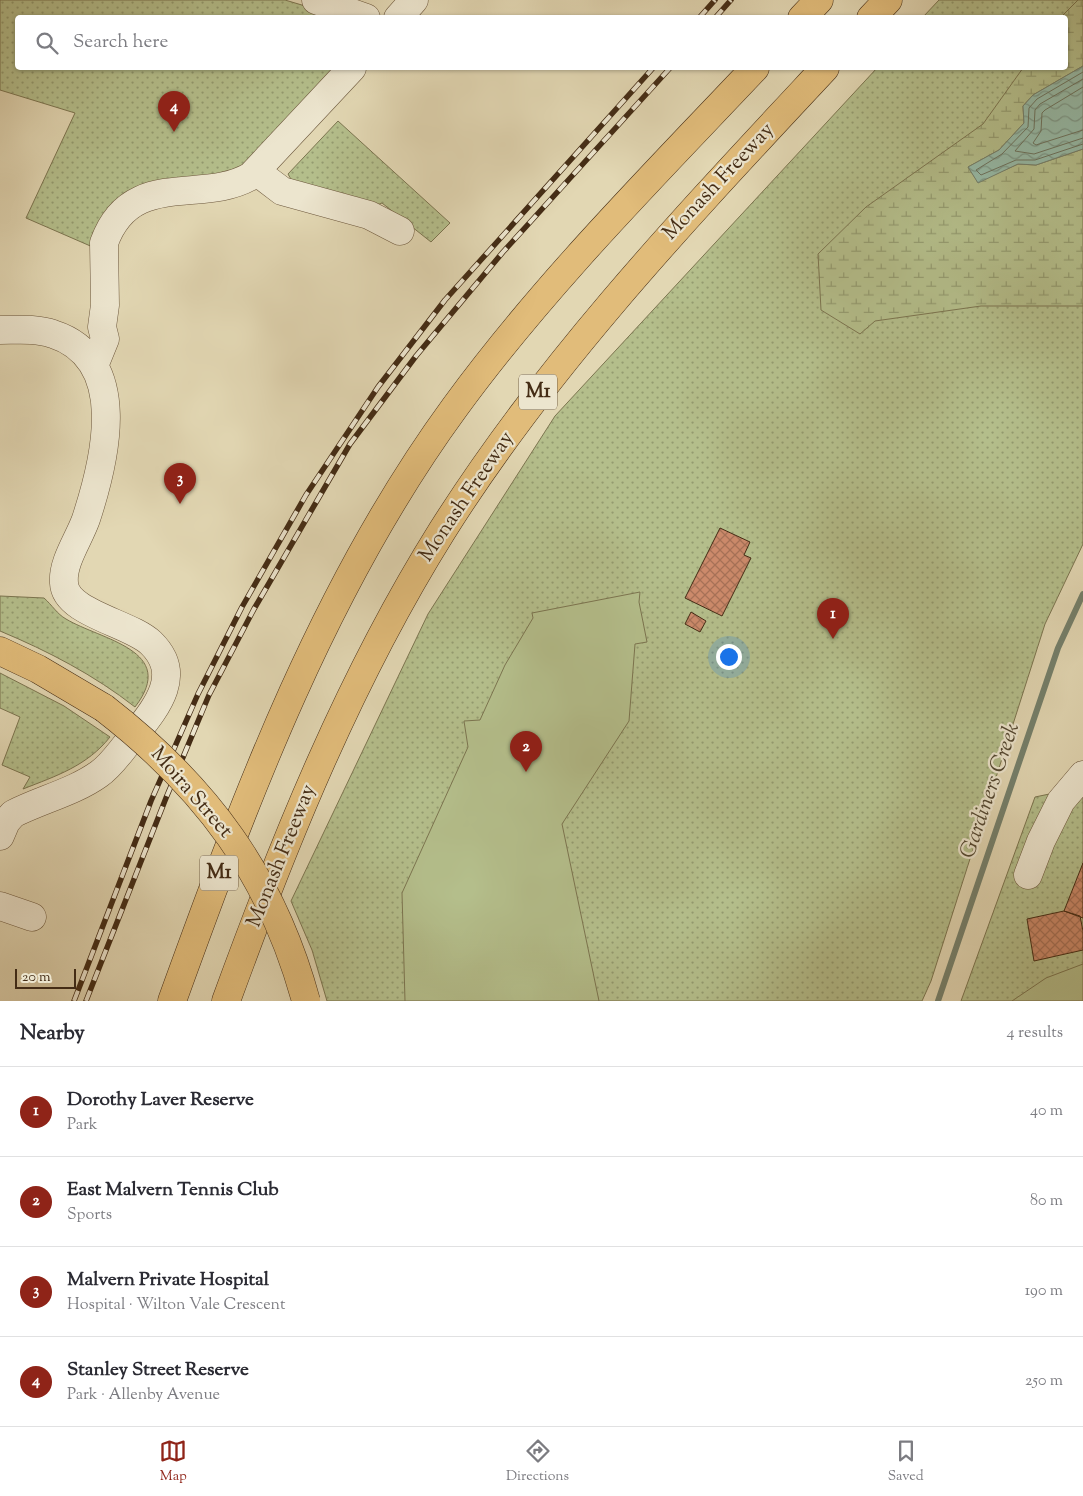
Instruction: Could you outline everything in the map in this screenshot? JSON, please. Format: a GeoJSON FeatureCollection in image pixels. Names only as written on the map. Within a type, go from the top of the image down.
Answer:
{"type":"FeatureCollection","features":[{"type":"Feature","properties":{"kind":"main road"},"geometry":{"type":"LineString","coordinates":[[805,15],[819,0]]}},
{"type":"Feature","properties":{"kind":"main road"},"geometry":{"type":"LineString","coordinates":[[874,15],[888,0]]}},
{"type":"Feature","properties":{"kind":"main road","name":"M1"},"geometry":{"type":"LineString","coordinates":[[172,1001],[268,746],[315,642],[391,505],[454,408],[502,345],[555,282],[753,70]]}},
{"type":"Feature","properties":{"kind":"main road","name":"Monash Freeway"},"geometry":{"type":"LineString","coordinates":[[226,1001],[252,931],[320,765],[359,680],[442,532],[540,389],[596,321],[672,232],[823,70]]}},
{"type":"Feature","properties":{"kind":"main road","name":"Moira Street"},"geometry":{"type":"LineString","coordinates":[[0,652],[45,672],[104,708],[144,739],[164,758],[214,813],[236,844],[276,916],[288,942],[306,1001]]}},
{"type":"Feature","properties":{"kind":"street"},"geometry":{"type":"LineString","coordinates":[[316,0],[358,15]]}},
{"type":"Feature","properties":{"kind":"street"},"geometry":{"type":"LineString","coordinates":[[401,15],[414,0]]}},
{"type":"Feature","properties":{"kind":"street"},"geometry":{"type":"LineString","coordinates":[[94,366],[105,339],[102,327],[105,305],[104,243],[120,216],[149,196],[237,183],[257,172],[350,70]]}},
{"type":"Feature","properties":{"kind":"street"},"geometry":{"type":"LineString","coordinates":[[257,172],[282,191],[368,215],[400,231]]}},
{"type":"Feature","properties":{"kind":"street"},"geometry":{"type":"LineString","coordinates":[[69,341],[89,327],[102,327]]}},
{"type":"Feature","properties":{"kind":"street"},"geometry":{"type":"LineString","coordinates":[[0,330],[45,332],[69,341],[83,352],[94,366],[103,384],[105,396],[102,462],[85,522],[67,564],[64,580],[65,590],[76,605],[128,628],[151,643],[163,663],[165,684],[160,700],[150,715],[102,771],[80,784],[13,814],[3,829]]}},
{"type":"Feature","properties":{"kind":"street"},"geometry":{"type":"LineString","coordinates":[[1028,875],[1041,841],[1061,801],[1083,775]]}},
{"type":"Feature","properties":{"kind":"street"},"geometry":{"type":"LineString","coordinates":[[0,906],[32,917]]}},
{"type":"Feature","properties":{"kind":"green space"},"geometry":{"type":"Polygon","coordinates":[[[0,0],[285,0],[335,15],[15,15],[15,70],[337,70],[246,168],[186,180],[95,248],[26,218],[75,113],[0,90],[0,0]]]}},
{"type":"Feature","properties":{"kind":"green space"},"geometry":{"type":"Polygon","coordinates":[[[939,0],[1083,0],[1083,544],[1045,624],[931,981],[922,1001],[327,1001],[312,950],[291,901],[428,614],[555,416],[875,70],[1068,70],[1068,15],[925,15],[939,0]]]}},
{"type":"Feature","properties":{"kind":"green space"},"geometry":{"type":"Polygon","coordinates":[[[1078,0],[1083,0],[1083,66],[1033,95],[1023,106],[1024,123],[999,150],[968,167],[978,182],[1018,164],[1036,165],[1083,149],[1083,306],[981,306],[875,321],[860,334],[821,310],[818,254],[866,207],[983,124],[1022,70],[1068,70],[1068,15],[1063,15],[1078,0]]]}},
{"type":"Feature","properties":{"kind":"green space"},"geometry":{"type":"Polygon","coordinates":[[[338,121],[450,223],[431,242],[382,203],[372,207],[292,181],[288,174],[338,121]]]}},
{"type":"Feature","properties":{"kind":"green space"},"geometry":{"type":"Polygon","coordinates":[[[640,592],[639,602],[647,642],[635,644],[629,721],[562,824],[599,1001],[405,1001],[402,893],[468,747],[464,721],[480,720],[505,665],[533,618],[532,613],[640,592]]]}},
{"type":"Feature","properties":{"kind":"green space"},"geometry":{"type":"Polygon","coordinates":[[[0,596],[44,598],[66,619],[115,641],[130,650],[142,660],[148,672],[146,688],[135,707],[103,684],[70,664],[0,631],[0,596]]]}},
{"type":"Feature","properties":{"kind":"green space"},"geometry":{"type":"Polygon","coordinates":[[[0,673],[64,706],[110,737],[81,763],[23,789],[30,777],[2,765],[20,717],[0,708],[0,673]]]}},
{"type":"Feature","properties":{"kind":"green space"},"geometry":{"type":"Polygon","coordinates":[[[1083,787],[1083,1001],[961,1001],[1035,797],[1083,787]]]}},
{"type":"Feature","properties":{"kind":"green space"},"geometry":{"type":"Polygon","coordinates":[[[1083,964],[1083,1001],[1012,1001],[1046,978],[1083,964]]]}},
{"type":"Feature","properties":{"kind":"water"},"geometry":{"type":"Polygon","coordinates":[[[1083,66],[1083,149],[1036,165],[1018,164],[978,183],[968,167],[999,150],[1024,123],[1023,106],[1033,95],[1083,66]]]}},
{"type":"Feature","properties":{"kind":"building"},"geometry":{"type":"Polygon","coordinates":[[[720,528],[750,542],[744,555],[751,558],[722,616],[685,598],[720,528]]]}},
{"type":"Feature","properties":{"kind":"building"},"geometry":{"type":"Polygon","coordinates":[[[691,612],[706,621],[700,632],[685,624],[691,612]]]}},
{"type":"Feature","properties":{"kind":"building"},"geometry":{"type":"Polygon","coordinates":[[[1083,863],[1083,918],[1064,911],[1083,863]]]}},
{"type":"Feature","properties":{"kind":"building"},"geometry":{"type":"Polygon","coordinates":[[[1064,911],[1080,916],[1083,931],[1083,950],[1034,961],[1027,919],[1064,911]]]}},
{"type":"Feature","properties":{"kind":"waterway","name":"Gardiners Creek"},"geometry":{"type":"LineString","coordinates":[[938,1001],[1058,648],[1083,594]]}},
{"type":"Feature","properties":{"kind":"railway"},"geometry":{"type":"LineString","coordinates":[[702,15],[715,0]]}},
{"type":"Feature","properties":{"kind":"railway"},"geometry":{"type":"LineString","coordinates":[[718,15],[731,0]]}},
{"type":"Feature","properties":{"kind":"railway"},"geometry":{"type":"LineString","coordinates":[[74,1001],[151,801],[198,694],[242,607],[306,495],[378,387],[445,300],[651,70]]}},
{"type":"Feature","properties":{"kind":"railway"},"geometry":{"type":"LineString","coordinates":[[86,1001],[209,695],[254,609],[350,444],[416,356],[503,252],[668,70]]}},
{"type":"Feature","properties":{"kind":"place","name":"Stanley Street Reserve"},"geometry":{"type":"Point","coordinates":[174,132]}},
{"type":"Feature","properties":{"kind":"place","name":"Malvern Private Hospital"},"geometry":{"type":"Point","coordinates":[180,504]}},
{"type":"Feature","properties":{"kind":"place","name":"Dorothy Laver Reserve"},"geometry":{"type":"Point","coordinates":[833,639]}},
{"type":"Feature","properties":{"kind":"place","name":"East Malvern Tennis Club"},"geometry":{"type":"Point","coordinates":[526,772]}}]}
